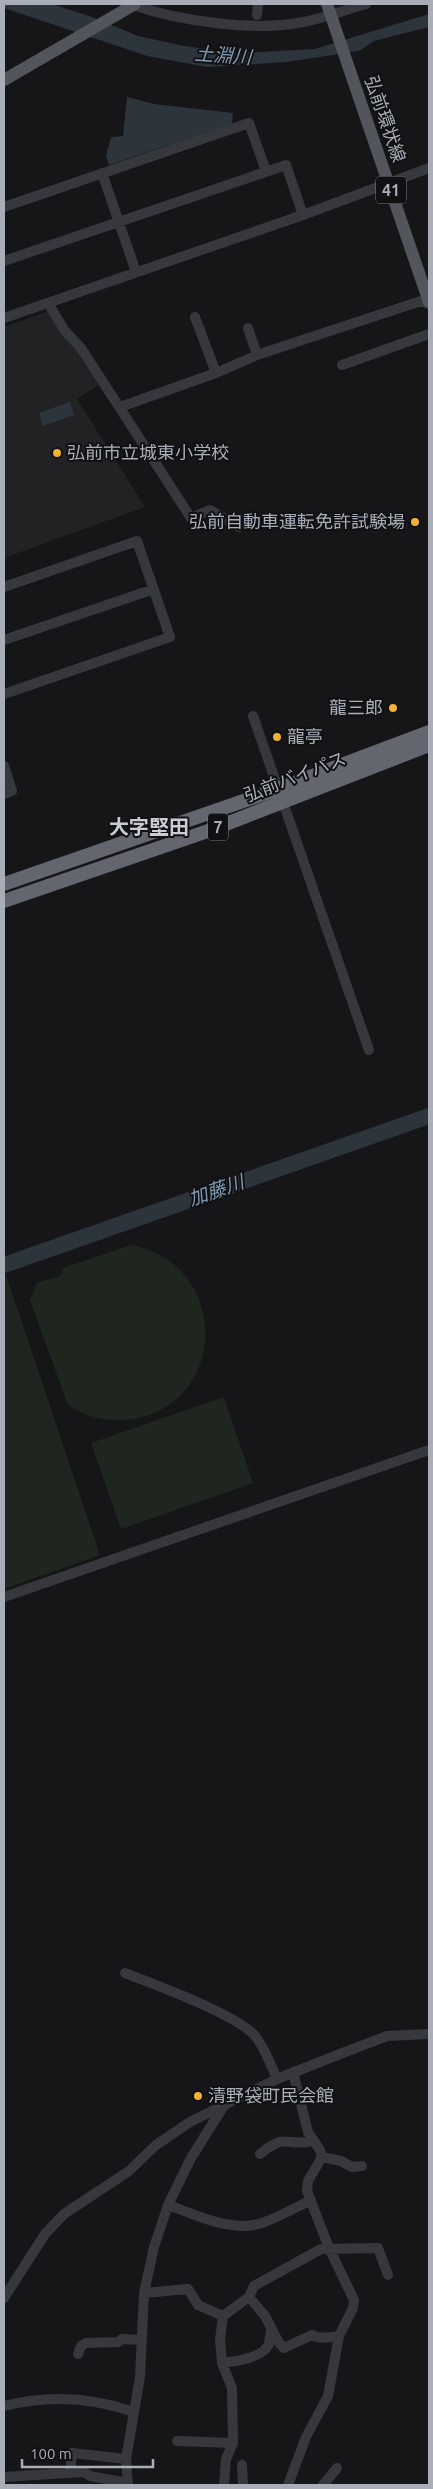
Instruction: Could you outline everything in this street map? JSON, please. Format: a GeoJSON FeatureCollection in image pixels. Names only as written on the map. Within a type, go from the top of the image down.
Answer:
{"type":"FeatureCollection","features":[{"type":"Feature","properties":{"kind":"highway","name":"弘前バイパス"},"geometry":{"type":"LineString","coordinates":[[4,884],[278,789],[429,732]]}},
{"type":"Feature","properties":{"kind":"highway","name":"弘前バイパス"},"geometry":{"type":"LineString","coordinates":[[4,901],[283,803],[429,745]]}},
{"type":"Feature","properties":{"kind":"main road"},"geometry":{"type":"LineString","coordinates":[[4,80],[60,49],[134,4]]}},
{"type":"Feature","properties":{"kind":"main road","name":"弘前環状線"},"geometry":{"type":"LineString","coordinates":[[331,13],[429,303]]}},
{"type":"Feature","properties":{"kind":"street"},"geometry":{"type":"LineString","coordinates":[[134,4],[154,12],[213,22],[267,26],[303,22],[366,4]]}},
{"type":"Feature","properties":{"kind":"street"},"geometry":{"type":"LineString","coordinates":[[258,4],[258,15]]}},
{"type":"Feature","properties":{"kind":"street"},"geometry":{"type":"LineString","coordinates":[[4,207],[249,123],[266,171]]}},
{"type":"Feature","properties":{"kind":"street"},"geometry":{"type":"LineString","coordinates":[[4,261],[286,164],[303,215]]}},
{"type":"Feature","properties":{"kind":"street"},"geometry":{"type":"LineString","coordinates":[[4,318],[303,215],[429,168]]}},
{"type":"Feature","properties":{"kind":"street"},"geometry":{"type":"LineString","coordinates":[[102,174],[136,272]]}},
{"type":"Feature","properties":{"kind":"street"},"geometry":{"type":"LineString","coordinates":[[120,407],[216,373],[256,355],[421,302],[429,303]]}},
{"type":"Feature","properties":{"kind":"street"},"geometry":{"type":"LineString","coordinates":[[48,303],[65,331],[82,348],[191,518],[210,510],[239,527]]}},
{"type":"Feature","properties":{"kind":"street"},"geometry":{"type":"LineString","coordinates":[[195,317],[216,373]]}},
{"type":"Feature","properties":{"kind":"street"},"geometry":{"type":"LineString","coordinates":[[248,328],[256,355]]}},
{"type":"Feature","properties":{"kind":"street"},"geometry":{"type":"LineString","coordinates":[[342,366],[429,334]]}},
{"type":"Feature","properties":{"kind":"street"},"geometry":{"type":"LineString","coordinates":[[4,587],[137,542],[170,638],[4,694]]}},
{"type":"Feature","properties":{"kind":"street"},"geometry":{"type":"LineString","coordinates":[[4,640],[154,589]]}},
{"type":"Feature","properties":{"kind":"street"},"geometry":{"type":"LineString","coordinates":[[253,716],[369,1050]]}},
{"type":"Feature","properties":{"kind":"street"},"geometry":{"type":"LineString","coordinates":[[4,766],[12,791],[4,794]]}},
{"type":"Feature","properties":{"kind":"street"},"geometry":{"type":"LineString","coordinates":[[4,1597],[429,1450]]}},
{"type":"Feature","properties":{"kind":"street"},"geometry":{"type":"LineString","coordinates":[[125,1973],[208,2008],[246,2027],[262,2046],[277,2079]]}},
{"type":"Feature","properties":{"kind":"street"},"geometry":{"type":"LineString","coordinates":[[4,2298],[45,2234],[64,2214],[129,2171],[156,2145],[190,2122],[293,2072],[387,2036],[429,2034]]}},
{"type":"Feature","properties":{"kind":"street"},"geometry":{"type":"LineString","coordinates":[[293,2072],[300,2105],[313,2141],[322,2157],[341,2161],[352,2167],[362,2166]]}},
{"type":"Feature","properties":{"kind":"street"},"geometry":{"type":"LineString","coordinates":[[4,2477],[84,2472],[90,2476],[128,2484],[126,2459],[140,2377],[144,2293],[154,2247],[168,2205],[191,2158],[226,2103]]}},
{"type":"Feature","properties":{"kind":"street"},"geometry":{"type":"LineString","coordinates":[[260,2154],[279,2140],[299,2144],[313,2141]]}},
{"type":"Feature","properties":{"kind":"street"},"geometry":{"type":"LineString","coordinates":[[288,2485],[306,2437],[328,2396],[339,2336],[353,2308],[354,2300],[329,2248],[307,2191],[308,2181],[322,2157]]}},
{"type":"Feature","properties":{"kind":"street"},"geometry":{"type":"LineString","coordinates":[[168,2205],[229,2226],[248,2226],[268,2221],[311,2200]]}},
{"type":"Feature","properties":{"kind":"street"},"geometry":{"type":"LineString","coordinates":[[224,2485],[226,2459],[233,2443],[232,2388],[222,2363],[220,2340],[223,2316],[248,2297],[254,2286],[329,2248],[350,2250],[378,2248],[388,2275]]}},
{"type":"Feature","properties":{"kind":"street"},"geometry":{"type":"LineString","coordinates":[[144,2293],[188,2289],[198,2305],[223,2316]]}},
{"type":"Feature","properties":{"kind":"street"},"geometry":{"type":"LineString","coordinates":[[248,2297],[265,2316],[271,2330],[284,2348],[312,2335],[326,2338],[339,2336]]}},
{"type":"Feature","properties":{"kind":"street"},"geometry":{"type":"LineString","coordinates":[[222,2363],[250,2358],[264,2350],[269,2345],[271,2330]]}},
{"type":"Feature","properties":{"kind":"street"},"geometry":{"type":"LineString","coordinates":[[78,2354],[81,2346],[86,2343],[118,2342],[122,2339],[141,2340]]}},
{"type":"Feature","properties":{"kind":"street"},"geometry":{"type":"LineString","coordinates":[[4,2406],[59,2398],[108,2403],[134,2412]]}},
{"type":"Feature","properties":{"kind":"street"},"geometry":{"type":"LineString","coordinates":[[178,2441],[233,2443]]}},
{"type":"Feature","properties":{"kind":"street"},"geometry":{"type":"LineString","coordinates":[[70,2472],[72,2453],[126,2459]]}},
{"type":"Feature","properties":{"kind":"street"},"geometry":{"type":"LineString","coordinates":[[242,2465],[244,2485]]}},
{"type":"Feature","properties":{"kind":"street"},"geometry":{"type":"LineString","coordinates":[[324,2485],[337,2468]]}},
{"type":"Feature","properties":{"kind":"shaded area","name":"弘前市立城東小学校"},"geometry":{"type":"Polygon","coordinates":[[[49,311],[80,348],[102,383],[77,399],[145,507],[4,558],[4,327],[49,311]]]}},
{"type":"Feature","properties":{"kind":"shaded area"},"geometry":{"type":"Polygon","coordinates":[[[131,1245],[163,1257],[186,1277],[200,1303],[205,1331],[201,1360],[188,1386],[166,1407],[134,1419],[108,1420],[83,1413],[68,1405],[30,1300],[37,1283],[60,1276],[63,1268],[131,1245]]]}},
{"type":"Feature","properties":{"kind":"shaded area"},"geometry":{"type":"Polygon","coordinates":[[[6,1275],[100,1555],[4,1589],[4,1276],[6,1275]]]}},
{"type":"Feature","properties":{"kind":"shaded area"},"geometry":{"type":"Polygon","coordinates":[[[224,1397],[253,1483],[121,1529],[91,1443],[224,1397]]]}},
{"type":"Feature","properties":{"kind":"water","name":"土淵川"},"geometry":{"type":"Polygon","coordinates":[[[4,4],[52,4],[92,17],[138,36],[184,46],[239,53],[315,49],[429,14],[429,27],[374,41],[359,51],[286,62],[207,67],[147,56],[4,8],[4,4]]]}},
{"type":"Feature","properties":{"kind":"water"},"geometry":{"type":"Polygon","coordinates":[[[127,97],[154,104],[233,113],[232,124],[109,165],[106,156],[111,137],[123,136],[127,97]]]}},
{"type":"Feature","properties":{"kind":"water"},"geometry":{"type":"Polygon","coordinates":[[[70,402],[74,415],[43,426],[39,413],[70,402]]]}},
{"type":"Feature","properties":{"kind":"waterway","name":"加藤川"},"geometry":{"type":"LineString","coordinates":[[4,1265],[429,1116]]}},
{"type":"Feature","properties":{"kind":"place","name":"弘前市立城東小学校"},"geometry":{"type":"Point","coordinates":[57,453]}},
{"type":"Feature","properties":{"kind":"place","name":"弘前自動車運転免許試験場"},"geometry":{"type":"Point","coordinates":[415,522]}},
{"type":"Feature","properties":{"kind":"place","name":"龍三郎"},"geometry":{"type":"Point","coordinates":[393,708]}},
{"type":"Feature","properties":{"kind":"place","name":"龍亭"},"geometry":{"type":"Point","coordinates":[277,737]}},
{"type":"Feature","properties":{"kind":"place","name":"清野袋町民会館"},"geometry":{"type":"Point","coordinates":[198,2096]}},
{"type":"Feature","properties":{"kind":"district","name":"大字堅田"},"geometry":{"type":"Point","coordinates":[149,827]}}]}
